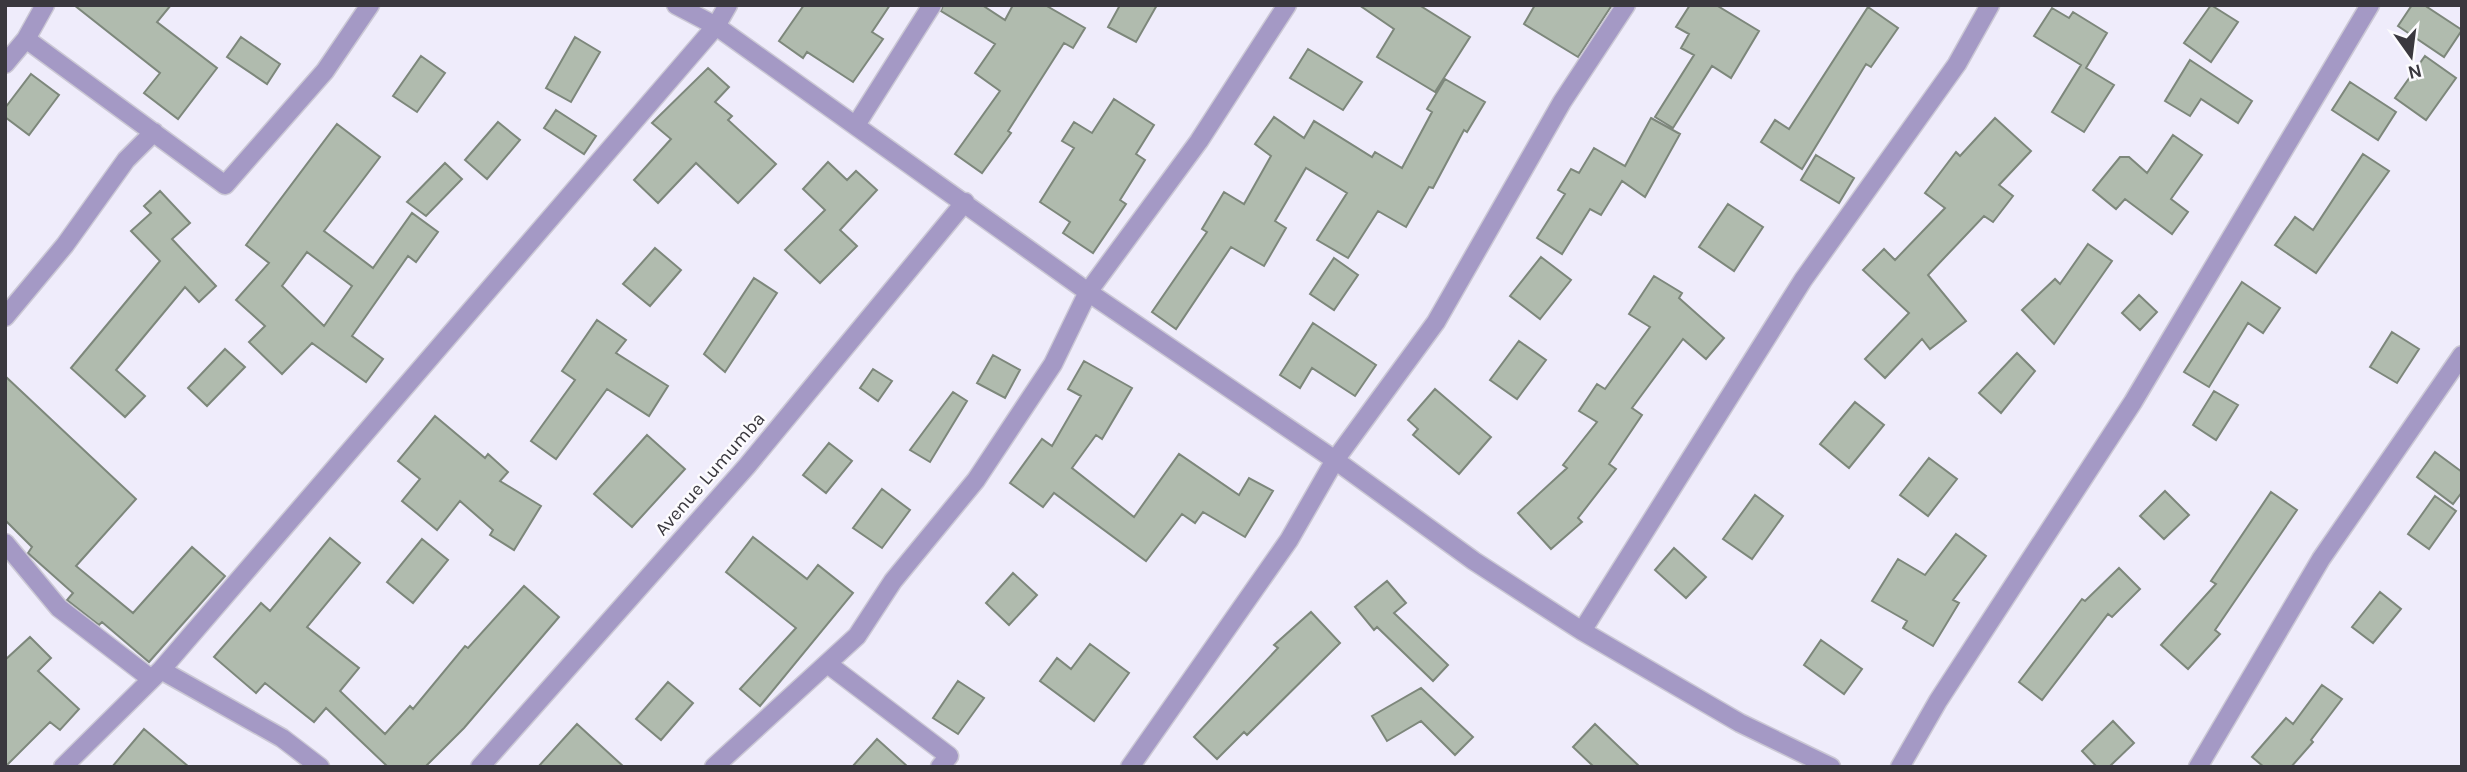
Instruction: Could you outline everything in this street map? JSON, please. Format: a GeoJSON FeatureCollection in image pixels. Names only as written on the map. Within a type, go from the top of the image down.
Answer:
{"type":"FeatureCollection","features":[{"type":"Feature","properties":{"kind":"street"},"geometry":{"type":"LineString","coordinates":[[5,64],[26,39],[46,5]]}},
{"type":"Feature","properties":{"kind":"street"},"geometry":{"type":"LineString","coordinates":[[26,39],[225,185],[325,71],[370,5]]}},
{"type":"Feature","properties":{"kind":"street"},"geometry":{"type":"LineString","coordinates":[[676,5],[716,26],[1088,292],[1335,460],[1474,561],[1582,631],[1740,723],[1831,767]]}},
{"type":"Feature","properties":{"kind":"street"},"geometry":{"type":"LineString","coordinates":[[63,767],[155,674],[716,26],[729,5]]}},
{"type":"Feature","properties":{"kind":"street"},"geometry":{"type":"LineString","coordinates":[[856,125],[932,5]]}},
{"type":"Feature","properties":{"kind":"street"},"geometry":{"type":"LineString","coordinates":[[715,767],[829,665],[857,636],[894,581],[976,480],[1053,364],[1088,292],[1199,141],[1287,5]]}},
{"type":"Feature","properties":{"kind":"street"},"geometry":{"type":"LineString","coordinates":[[1129,767],[1289,540],[1335,460],[1436,322],[1562,102],[1626,5]]}},
{"type":"Feature","properties":{"kind":"street"},"geometry":{"type":"LineString","coordinates":[[1582,631],[1803,280],[1957,64],[1990,5]]}},
{"type":"Feature","properties":{"kind":"street"},"geometry":{"type":"LineString","coordinates":[[1899,767],[1938,701],[2133,402],[2370,5]]}},
{"type":"Feature","properties":{"kind":"street"},"geometry":{"type":"LineString","coordinates":[[5,317],[65,245],[126,160],[154,132]]}},
{"type":"Feature","properties":{"kind":"street","name":"Avenue Lumumba"},"geometry":{"type":"LineString","coordinates":[[480,767],[747,466],[965,202]]}},
{"type":"Feature","properties":{"kind":"street"},"geometry":{"type":"LineString","coordinates":[[2198,767],[2321,559],[2462,355]]}},
{"type":"Feature","properties":{"kind":"street"},"geometry":{"type":"LineString","coordinates":[[5,543],[59,608],[155,674],[282,738],[320,767]]}},
{"type":"Feature","properties":{"kind":"street"},"geometry":{"type":"LineString","coordinates":[[829,665],[949,756],[940,767]]}},
{"type":"Feature","properties":{"kind":"building"},"geometry":{"type":"Polygon","coordinates":[[[74,5],[171,5],[157,22],[217,68],[178,119],[144,93],[160,73],[74,5]]]}},
{"type":"Feature","properties":{"kind":"building"},"geometry":{"type":"Polygon","coordinates":[[[804,5],[890,5],[872,32],[883,39],[853,82],[807,52],[803,58],[779,41],[804,5]]]}},
{"type":"Feature","properties":{"kind":"building"},"geometry":{"type":"Polygon","coordinates":[[[943,5],[982,5],[1005,20],[1013,5],[1045,5],[1085,28],[1073,48],[1064,43],[1008,131],[1011,133],[982,173],[955,154],[1000,91],[975,73],[995,44],[941,11],[943,5]]]}},
{"type":"Feature","properties":{"kind":"building"},"geometry":{"type":"Polygon","coordinates":[[[1120,5],[1157,5],[1136,42],[1108,27],[1120,5]]]}},
{"type":"Feature","properties":{"kind":"building"},"geometry":{"type":"Polygon","coordinates":[[[1359,5],[1419,5],[1470,37],[1435,92],[1377,57],[1394,29],[1359,5]]]}},
{"type":"Feature","properties":{"kind":"building"},"geometry":{"type":"Polygon","coordinates":[[[1535,5],[1612,5],[1578,57],[1524,24],[1535,5]]]}},
{"type":"Feature","properties":{"kind":"building"},"geometry":{"type":"Polygon","coordinates":[[[1690,5],[1716,5],[1759,31],[1731,78],[1712,66],[1673,128],[1655,117],[1694,55],[1681,48],[1689,34],[1676,27],[1690,5]]]}},
{"type":"Feature","properties":{"kind":"building"},"geometry":{"type":"Polygon","coordinates":[[[2211,5],[2238,22],[2211,62],[2184,43],[2211,5]]]}},
{"type":"Feature","properties":{"kind":"building"},"geometry":{"type":"Polygon","coordinates":[[[2412,5],[2424,5],[2462,30],[2444,57],[2398,26],[2412,5]]]}},
{"type":"Feature","properties":{"kind":"building"},"geometry":{"type":"Polygon","coordinates":[[[1868,7],[1898,28],[1871,67],[1866,64],[1802,169],[1761,142],[1775,120],[1789,129],[1868,7]]]}},
{"type":"Feature","properties":{"kind":"building"},"geometry":{"type":"Polygon","coordinates":[[[2052,8],[2069,18],[2073,12],[2107,33],[2086,68],[2114,85],[2084,132],[2052,112],[2081,65],[2034,36],[2052,8]]]}},
{"type":"Feature","properties":{"kind":"building"},"geometry":{"type":"Polygon","coordinates":[[[241,37],[280,64],[267,84],[227,57],[241,37]]]}},
{"type":"Feature","properties":{"kind":"building"},"geometry":{"type":"Polygon","coordinates":[[[575,37],[600,52],[571,102],[546,88],[575,37]]]}},
{"type":"Feature","properties":{"kind":"building"},"geometry":{"type":"Polygon","coordinates":[[[1308,49],[1362,82],[1343,110],[1290,78],[1308,49]]]}},
{"type":"Feature","properties":{"kind":"building"},"geometry":{"type":"Polygon","coordinates":[[[421,56],[445,73],[417,112],[393,96],[421,56]]]}},
{"type":"Feature","properties":{"kind":"building"},"geometry":{"type":"Polygon","coordinates":[[[2425,56],[2456,78],[2426,120],[2395,98],[2425,56]]]}},
{"type":"Feature","properties":{"kind":"building"},"geometry":{"type":"Polygon","coordinates":[[[2190,60],[2252,101],[2238,123],[2201,99],[2190,116],[2165,101],[2190,60]]]}},
{"type":"Feature","properties":{"kind":"building"},"geometry":{"type":"Polygon","coordinates":[[[708,68],[729,87],[715,102],[732,116],[728,120],[776,164],[738,203],[696,163],[658,203],[634,180],[671,139],[652,123],[708,68]]]}},
{"type":"Feature","properties":{"kind":"building"},"geometry":{"type":"Polygon","coordinates":[[[31,74],[59,95],[29,135],[5,117],[5,108],[31,74]]]}},
{"type":"Feature","properties":{"kind":"building"},"geometry":{"type":"Polygon","coordinates":[[[1445,79],[1485,102],[1467,132],[1464,130],[1433,188],[1429,187],[1406,227],[1378,211],[1348,258],[1317,240],[1347,193],[1306,168],[1275,221],[1286,228],[1264,266],[1231,247],[1176,329],[1152,312],[1207,232],[1202,229],[1224,192],[1244,204],[1271,156],[1255,144],[1274,117],[1304,138],[1314,121],[1372,157],[1375,152],[1402,168],[1432,112],[1427,109],[1445,79]]]}},
{"type":"Feature","properties":{"kind":"building"},"geometry":{"type":"Polygon","coordinates":[[[2350,82],[2396,112],[2378,140],[2332,110],[2350,82]]]}},
{"type":"Feature","properties":{"kind":"building"},"geometry":{"type":"Polygon","coordinates":[[[1114,99],[1154,125],[1136,154],[1145,160],[1120,200],[1126,204],[1093,253],[1063,233],[1070,222],[1040,202],[1074,148],[1062,141],[1074,122],[1092,133],[1114,99]]]}},
{"type":"Feature","properties":{"kind":"building"},"geometry":{"type":"Polygon","coordinates":[[[556,110],[596,136],[584,154],[544,128],[556,110]]]}},
{"type":"Feature","properties":{"kind":"building"},"geometry":{"type":"Polygon","coordinates":[[[1651,118],[1680,134],[1645,197],[1622,181],[1601,215],[1590,209],[1562,254],[1537,238],[1565,194],[1558,190],[1571,169],[1579,173],[1594,148],[1625,166],[1651,118]]]}},
{"type":"Feature","properties":{"kind":"building"},"geometry":{"type":"Polygon","coordinates":[[[1995,118],[2031,151],[1999,185],[2013,196],[1993,222],[1984,216],[1928,275],[1966,321],[1930,349],[1922,339],[1885,378],[1865,359],[1909,313],[1863,270],[1884,249],[1895,260],[1945,208],[1925,193],[1956,152],[1960,156],[1995,118]]]}},
{"type":"Feature","properties":{"kind":"building"},"geometry":{"type":"Polygon","coordinates":[[[498,122],[520,140],[487,179],[465,160],[498,122]]]}},
{"type":"Feature","properties":{"kind":"building"},"geometry":{"type":"Polygon","coordinates":[[[337,124],[380,157],[324,231],[373,268],[412,213],[438,232],[416,262],[408,256],[352,336],[383,359],[366,382],[312,343],[282,374],[249,342],[265,326],[236,300],[269,263],[246,245],[337,124]],[[307,252],[282,286],[324,326],[352,286],[307,252]]]}},
{"type":"Feature","properties":{"kind":"building"},"geometry":{"type":"Polygon","coordinates":[[[2173,135],[2202,155],[2171,199],[2188,212],[2172,234],[2125,199],[2116,209],[2093,190],[2120,157],[2129,157],[2147,173],[2173,135]]]}},
{"type":"Feature","properties":{"kind":"building"},"geometry":{"type":"Polygon","coordinates":[[[2363,154],[2389,171],[2316,273],[2275,245],[2295,217],[2313,230],[2363,154]]]}},
{"type":"Feature","properties":{"kind":"building"},"geometry":{"type":"Polygon","coordinates":[[[1816,155],[1854,178],[1839,203],[1801,180],[1816,155]]]}},
{"type":"Feature","properties":{"kind":"building"},"geometry":{"type":"Polygon","coordinates":[[[828,162],[847,180],[856,171],[877,190],[840,230],[857,246],[820,283],[785,250],[825,210],[803,189],[828,162]]]}},
{"type":"Feature","properties":{"kind":"building"},"geometry":{"type":"Polygon","coordinates":[[[445,163],[462,179],[426,216],[407,202],[445,163]]]}},
{"type":"Feature","properties":{"kind":"building"},"geometry":{"type":"Polygon","coordinates":[[[160,191],[190,223],[172,239],[216,286],[199,302],[185,287],[116,370],[145,396],[125,417],[71,368],[160,261],[131,231],[151,213],[144,206],[160,191]]]}},
{"type":"Feature","properties":{"kind":"building"},"geometry":{"type":"Polygon","coordinates":[[[1728,204],[1763,227],[1734,271],[1699,247],[1728,204]]]}},
{"type":"Feature","properties":{"kind":"building"},"geometry":{"type":"Polygon","coordinates":[[[2088,244],[2112,261],[2054,344],[2022,310],[2055,279],[2060,284],[2088,244]]]}},
{"type":"Feature","properties":{"kind":"building"},"geometry":{"type":"Polygon","coordinates":[[[655,248],[681,270],[650,306],[623,284],[655,248]]]}},
{"type":"Feature","properties":{"kind":"building"},"geometry":{"type":"Polygon","coordinates":[[[1541,257],[1571,280],[1540,319],[1510,296],[1541,257]]]}},
{"type":"Feature","properties":{"kind":"building"},"geometry":{"type":"Polygon","coordinates":[[[1334,258],[1358,275],[1334,310],[1310,294],[1334,258]]]}},
{"type":"Feature","properties":{"kind":"building"},"geometry":{"type":"Polygon","coordinates":[[[1654,276],[1682,293],[1679,298],[1724,338],[1706,359],[1683,339],[1632,408],[1642,415],[1609,464],[1616,469],[1578,518],[1582,522],[1551,549],[1518,513],[1567,468],[1563,465],[1597,422],[1579,411],[1597,384],[1605,389],[1650,327],[1629,314],[1654,276]]]}},
{"type":"Feature","properties":{"kind":"building"},"geometry":{"type":"Polygon","coordinates":[[[754,278],[777,293],[725,372],[704,354],[754,278]]]}},
{"type":"Feature","properties":{"kind":"building"},"geometry":{"type":"Polygon","coordinates":[[[2242,282],[2280,308],[2263,333],[2248,323],[2209,387],[2184,372],[2242,282]]]}},
{"type":"Feature","properties":{"kind":"building"},"geometry":{"type":"Polygon","coordinates":[[[2139,295],[2157,312],[2140,330],[2122,313],[2139,295]]]}},
{"type":"Feature","properties":{"kind":"building"},"geometry":{"type":"Polygon","coordinates":[[[597,320],[626,340],[616,353],[668,386],[649,416],[607,389],[556,459],[531,441],[575,380],[562,371],[597,320]]]}},
{"type":"Feature","properties":{"kind":"building"},"geometry":{"type":"Polygon","coordinates":[[[1313,323],[1376,365],[1355,396],[1312,368],[1300,388],[1280,375],[1313,323]]]}},
{"type":"Feature","properties":{"kind":"building"},"geometry":{"type":"Polygon","coordinates":[[[2392,332],[2419,349],[2397,383],[2370,367],[2392,332]]]}},
{"type":"Feature","properties":{"kind":"building"},"geometry":{"type":"Polygon","coordinates":[[[1519,341],[1546,360],[1517,399],[1490,380],[1519,341]]]}},
{"type":"Feature","properties":{"kind":"building"},"geometry":{"type":"Polygon","coordinates":[[[225,349],[245,367],[207,406],[188,388],[225,349]]]}},
{"type":"Feature","properties":{"kind":"building"},"geometry":{"type":"Polygon","coordinates":[[[2017,353],[2035,371],[2001,413],[1979,393],[2017,353]]]}},
{"type":"Feature","properties":{"kind":"building"},"geometry":{"type":"Polygon","coordinates":[[[993,355],[1020,370],[1005,398],[977,383],[993,355]]]}},
{"type":"Feature","properties":{"kind":"building"},"geometry":{"type":"Polygon","coordinates":[[[1084,361],[1132,388],[1102,439],[1096,435],[1072,468],[1134,517],[1179,454],[1239,495],[1249,478],[1273,491],[1245,537],[1203,512],[1195,523],[1182,514],[1146,561],[1054,493],[1043,507],[1010,483],[1042,439],[1052,446],[1081,396],[1068,389],[1084,361]]]}},
{"type":"Feature","properties":{"kind":"building"},"geometry":{"type":"Polygon","coordinates":[[[873,369],[892,381],[878,401],[860,388],[873,369]]]}},
{"type":"Feature","properties":{"kind":"building"},"geometry":{"type":"Polygon","coordinates":[[[5,376],[136,499],[76,566],[133,613],[192,547],[225,576],[149,662],[102,622],[99,625],[67,600],[73,593],[28,553],[32,547],[5,520],[5,376]]]}},
{"type":"Feature","properties":{"kind":"building"},"geometry":{"type":"Polygon","coordinates":[[[1435,389],[1491,437],[1459,474],[1413,435],[1418,429],[1408,420],[1435,389]]]}},
{"type":"Feature","properties":{"kind":"building"},"geometry":{"type":"Polygon","coordinates":[[[2214,391],[2238,405],[2216,440],[2193,425],[2214,391]]]}},
{"type":"Feature","properties":{"kind":"building"},"geometry":{"type":"Polygon","coordinates":[[[953,392],[967,401],[930,462],[910,450],[953,392]]]}},
{"type":"Feature","properties":{"kind":"building"},"geometry":{"type":"Polygon","coordinates":[[[1855,402],[1884,425],[1849,468],[1820,444],[1855,402]]]}},
{"type":"Feature","properties":{"kind":"building"},"geometry":{"type":"Polygon","coordinates":[[[435,416],[485,458],[488,454],[508,472],[500,481],[541,506],[514,550],[490,535],[493,530],[460,501],[437,530],[402,501],[420,479],[398,461],[435,416]]]}},
{"type":"Feature","properties":{"kind":"building"},"geometry":{"type":"Polygon","coordinates":[[[647,435],[685,469],[632,527],[594,494],[647,435]]]}},
{"type":"Feature","properties":{"kind":"building"},"geometry":{"type":"Polygon","coordinates":[[[829,443],[852,461],[826,493],[803,475],[829,443]]]}},
{"type":"Feature","properties":{"kind":"building"},"geometry":{"type":"Polygon","coordinates":[[[2435,452],[2462,472],[2462,492],[2453,504],[2417,477],[2435,452]]]}},
{"type":"Feature","properties":{"kind":"building"},"geometry":{"type":"Polygon","coordinates":[[[1929,458],[1957,479],[1928,516],[1900,495],[1929,458]]]}},
{"type":"Feature","properties":{"kind":"building"},"geometry":{"type":"Polygon","coordinates":[[[882,489],[910,510],[882,548],[853,528],[882,489]]]}},
{"type":"Feature","properties":{"kind":"building"},"geometry":{"type":"Polygon","coordinates":[[[2165,491],[2189,515],[2164,539],[2140,516],[2165,491]]]}},
{"type":"Feature","properties":{"kind":"building"},"geometry":{"type":"Polygon","coordinates":[[[2271,492],[2297,510],[2215,630],[2220,634],[2188,669],[2161,645],[2216,584],[2211,581],[2271,492]]]}},
{"type":"Feature","properties":{"kind":"building"},"geometry":{"type":"Polygon","coordinates":[[[1755,495],[1783,516],[1752,559],[1723,539],[1755,495]]]}},
{"type":"Feature","properties":{"kind":"building"},"geometry":{"type":"Polygon","coordinates":[[[2435,496],[2456,511],[2429,549],[2408,534],[2435,496]]]}},
{"type":"Feature","properties":{"kind":"building"},"geometry":{"type":"Polygon","coordinates":[[[1956,534],[1986,556],[1953,600],[1959,603],[1933,646],[1903,628],[1907,621],[1872,601],[1898,559],[1925,575],[1956,534]]]}},
{"type":"Feature","properties":{"kind":"building"},"geometry":{"type":"Polygon","coordinates":[[[753,537],[807,579],[818,565],[853,593],[760,706],[740,689],[796,628],[726,572],[753,537]]]}},
{"type":"Feature","properties":{"kind":"building"},"geometry":{"type":"Polygon","coordinates":[[[330,538],[360,563],[307,627],[359,668],[340,691],[385,734],[410,706],[413,709],[465,646],[468,648],[524,586],[559,617],[464,728],[425,767],[388,767],[326,708],[314,722],[265,683],[256,693],[214,657],[261,603],[270,611],[330,538]]]}},
{"type":"Feature","properties":{"kind":"building"},"geometry":{"type":"Polygon","coordinates":[[[422,539],[448,560],[413,603],[387,582],[422,539]]]}},
{"type":"Feature","properties":{"kind":"building"},"geometry":{"type":"Polygon","coordinates":[[[1674,548],[1706,577],[1686,598],[1655,570],[1674,548]]]}},
{"type":"Feature","properties":{"kind":"building"},"geometry":{"type":"Polygon","coordinates":[[[2119,568],[2140,589],[2112,617],[2108,614],[2042,700],[2019,682],[2082,599],[2085,601],[2119,568]]]}},
{"type":"Feature","properties":{"kind":"building"},"geometry":{"type":"Polygon","coordinates":[[[1013,573],[1037,595],[1009,625],[986,603],[1013,573]]]}},
{"type":"Feature","properties":{"kind":"building"},"geometry":{"type":"Polygon","coordinates":[[[1387,581],[1406,603],[1394,613],[1448,665],[1433,681],[1377,627],[1374,630],[1355,607],[1387,581]]]}},
{"type":"Feature","properties":{"kind":"building"},"geometry":{"type":"Polygon","coordinates":[[[2380,592],[2401,609],[2373,643],[2352,627],[2380,592]]]}},
{"type":"Feature","properties":{"kind":"building"},"geometry":{"type":"Polygon","coordinates":[[[1311,612],[1340,643],[1247,735],[1244,732],[1217,759],[1194,737],[1278,648],[1274,645],[1311,612]]]}},
{"type":"Feature","properties":{"kind":"building"},"geometry":{"type":"Polygon","coordinates":[[[30,637],[51,658],[38,671],[79,709],[60,730],[50,722],[5,767],[5,660],[30,637]]]}},
{"type":"Feature","properties":{"kind":"building"},"geometry":{"type":"Polygon","coordinates":[[[1821,640],[1862,669],[1844,694],[1804,665],[1821,640]]]}},
{"type":"Feature","properties":{"kind":"building"},"geometry":{"type":"Polygon","coordinates":[[[1090,644],[1129,673],[1094,721],[1040,681],[1057,658],[1071,669],[1090,644]]]}},
{"type":"Feature","properties":{"kind":"building"},"geometry":{"type":"Polygon","coordinates":[[[958,681],[984,698],[958,734],[933,718],[958,681]]]}},
{"type":"Feature","properties":{"kind":"building"},"geometry":{"type":"Polygon","coordinates":[[[668,682],[693,703],[661,740],[636,719],[668,682]]]}},
{"type":"Feature","properties":{"kind":"building"},"geometry":{"type":"Polygon","coordinates":[[[2322,685],[2342,699],[2311,740],[2313,742],[2291,767],[2264,767],[2252,757],[2286,718],[2293,724],[2322,685]]]}},
{"type":"Feature","properties":{"kind":"building"},"geometry":{"type":"Polygon","coordinates":[[[1421,688],[1473,737],[1455,755],[1421,721],[1387,741],[1372,716],[1421,688]]]}},
{"type":"Feature","properties":{"kind":"building"},"geometry":{"type":"Polygon","coordinates":[[[2113,721],[2134,743],[2109,767],[2097,767],[2082,751],[2113,721]]]}},
{"type":"Feature","properties":{"kind":"building"},"geometry":{"type":"Polygon","coordinates":[[[577,724],[624,767],[538,767],[577,724]]]}},
{"type":"Feature","properties":{"kind":"building"},"geometry":{"type":"Polygon","coordinates":[[[1595,724],[1640,767],[1594,767],[1573,747],[1595,724]]]}},
{"type":"Feature","properties":{"kind":"building"},"geometry":{"type":"Polygon","coordinates":[[[144,729],[189,767],[112,767],[144,729]]]}},
{"type":"Feature","properties":{"kind":"building"},"geometry":{"type":"Polygon","coordinates":[[[877,739],[908,767],[852,767],[877,739]]]}}]}
